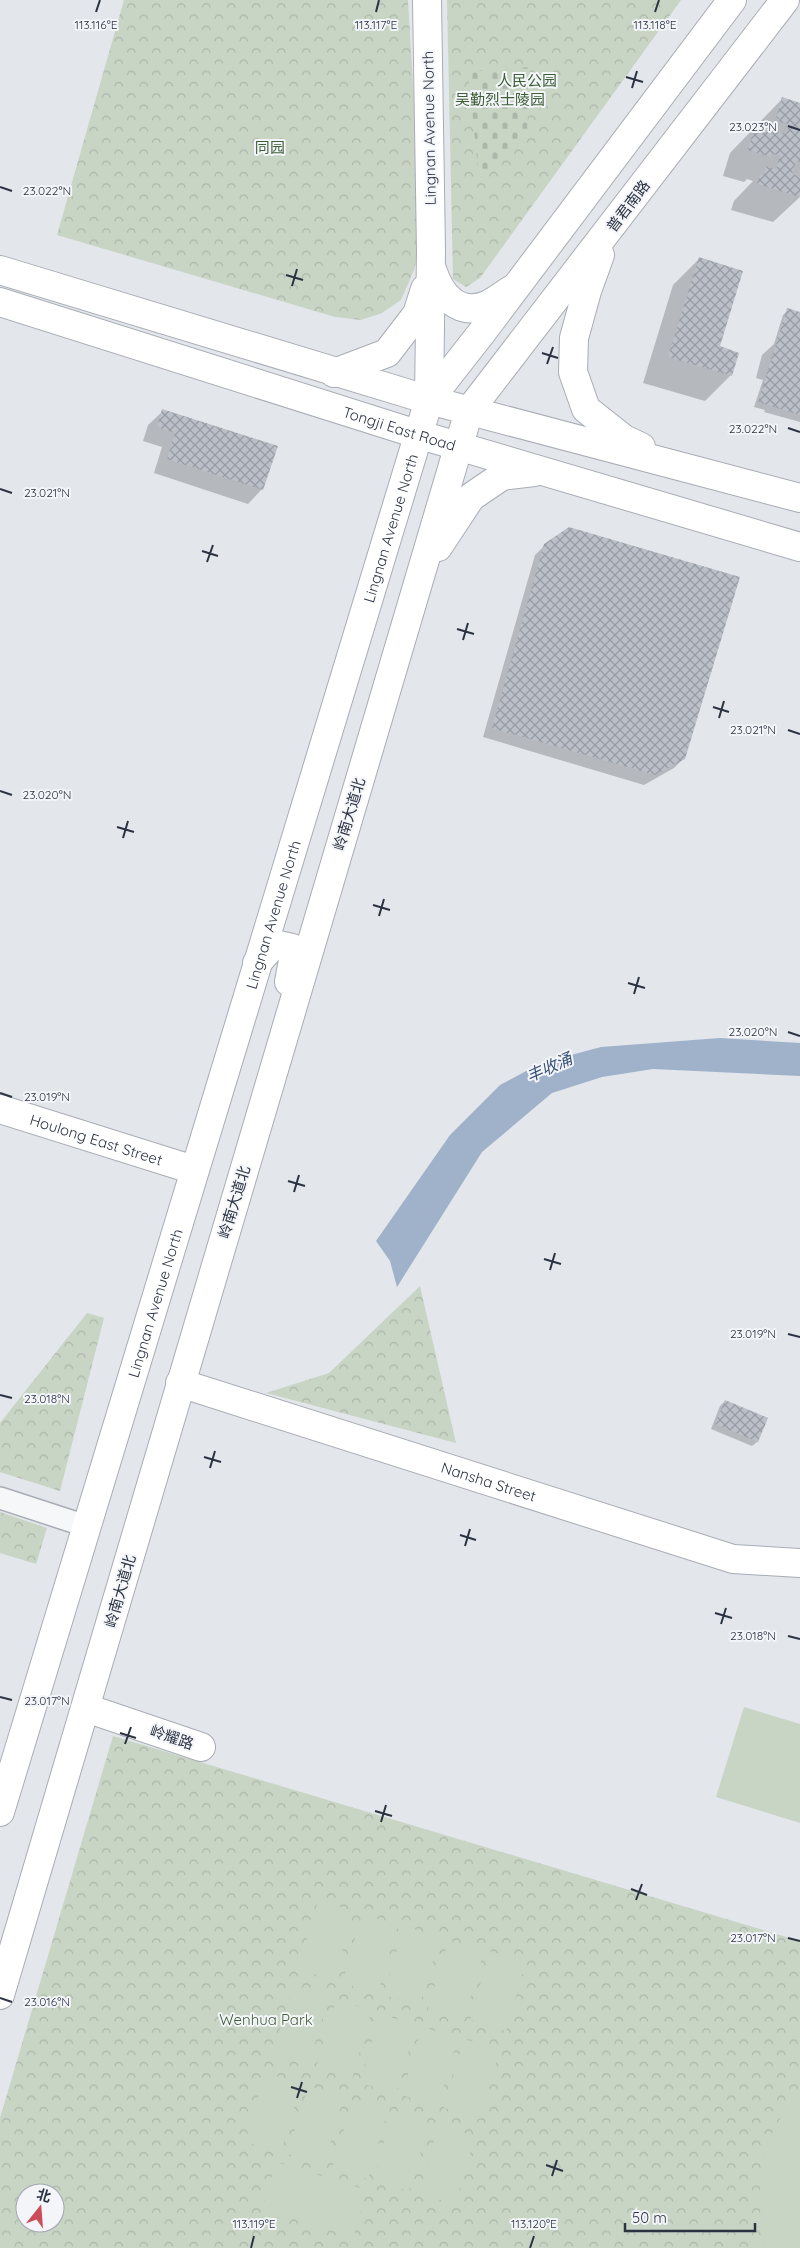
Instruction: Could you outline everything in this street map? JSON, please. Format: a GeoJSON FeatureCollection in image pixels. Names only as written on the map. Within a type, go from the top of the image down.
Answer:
{"type":"FeatureCollection","features":[{"type":"Feature","properties":{"kind":"main road","name":"Lingnan Avenue North"},"geometry":{"type":"LineString","coordinates":[[0,1812],[256,963],[429,400],[431,265],[427,0]]}},
{"type":"Feature","properties":{"kind":"main road"},"geometry":{"type":"LineString","coordinates":[[429,400],[732,0]]}},
{"type":"Feature","properties":{"kind":"main road","name":"普君南路"},"geometry":{"type":"LineString","coordinates":[[469,411],[785,0]]}},
{"type":"Feature","properties":{"kind":"main road"},"geometry":{"type":"LineString","coordinates":[[608,231],[587,291],[574,338],[573,372],[586,409],[624,439],[690,469]]}},
{"type":"Feature","properties":{"kind":"main road"},"geometry":{"type":"LineString","coordinates":[[431,265],[440,289],[450,302],[460,306],[472,308],[487,305],[517,286]]}},
{"type":"Feature","properties":{"kind":"main road"},"geometry":{"type":"LineString","coordinates":[[334,372],[387,353],[417,314],[431,265]]}},
{"type":"Feature","properties":{"kind":"main road"},"geometry":{"type":"LineString","coordinates":[[0,270],[429,400],[800,498]]}},
{"type":"Feature","properties":{"kind":"main road","name":"Tongji East Road"},"geometry":{"type":"LineString","coordinates":[[0,302],[459,447],[800,547]]}},
{"type":"Feature","properties":{"kind":"main road","name":"岭南大道北"},"geometry":{"type":"LineString","coordinates":[[0,1994],[469,411]]}},
{"type":"Feature","properties":{"kind":"main road"},"geometry":{"type":"LineString","coordinates":[[423,569],[470,498],[502,476],[541,471]]}},
{"type":"Feature","properties":{"kind":"main road"},"geometry":{"type":"LineString","coordinates":[[256,963],[274,944],[292,948],[294,960],[275,1025],[277,1057]]}},
{"type":"Feature","properties":{"kind":"main road","name":"Houlong East Street"},"geometry":{"type":"LineString","coordinates":[[0,1109],[194,1170]]}},
{"type":"Feature","properties":{"kind":"main road","name":"Nansha Street"},"geometry":{"type":"LineString","coordinates":[[180,1383],[733,1559],[800,1563]]}},
{"type":"Feature","properties":{"kind":"main road","name":"岭耀路"},"geometry":{"type":"LineString","coordinates":[[86,1708],[201,1747]]}},
{"type":"Feature","properties":{"kind":"street"},"geometry":{"type":"LineString","coordinates":[[0,1498],[86,1526]]}},
{"type":"Feature","properties":{"kind":"green space","name":"同园"},"geometry":{"type":"Polygon","coordinates":[[[124,0],[408,0],[422,237],[414,270],[401,300],[382,313],[361,320],[335,317],[57,235],[124,0]]]}},
{"type":"Feature","properties":{"kind":"green space","name":"人民公园"},"geometry":{"type":"Polygon","coordinates":[[[447,0],[681,0],[480,278],[466,287],[453,279],[447,0]]]}},
{"type":"Feature","properties":{"kind":"green space","name":"吴勤烈士陵园"},"geometry":{"type":"Polygon","coordinates":[[[530,67],[527,136],[479,178],[468,72],[530,67]]]}},
{"type":"Feature","properties":{"kind":"green space"},"geometry":{"type":"Polygon","coordinates":[[[420,1286],[456,1443],[266,1393],[329,1373],[420,1286]]]}},
{"type":"Feature","properties":{"kind":"green space"},"geometry":{"type":"Polygon","coordinates":[[[87,1313],[104,1318],[60,1491],[0,1472],[0,1423],[87,1313]]]}},
{"type":"Feature","properties":{"kind":"green space"},"geometry":{"type":"Polygon","coordinates":[[[0,1512],[47,1528],[36,1564],[0,1553],[0,1512]]]}},
{"type":"Feature","properties":{"kind":"green space"},"geometry":{"type":"Polygon","coordinates":[[[744,1707],[800,1724],[800,1823],[716,1797],[744,1707]]]}},
{"type":"Feature","properties":{"kind":"green space","name":"Wenhua Park"},"geometry":{"type":"Polygon","coordinates":[[[113,1736],[800,1941],[800,2248],[0,2248],[0,2118],[113,1736]]]}},
{"type":"Feature","properties":{"kind":"green space"},"geometry":{"type":"Polygon","coordinates":[[[318,1901],[354,1911],[334,1980],[298,1969],[318,1901]]]}},
{"type":"Feature","properties":{"kind":"green space"},"geometry":{"type":"Polygon","coordinates":[[[362,1914],[398,1925],[378,1993],[342,1983],[362,1914]]]}},
{"type":"Feature","properties":{"kind":"green space"},"geometry":{"type":"Polygon","coordinates":[[[404,1926],[440,1937],[420,2005],[384,1995],[404,1926]]]}},
{"type":"Feature","properties":{"kind":"green space"},"geometry":{"type":"Polygon","coordinates":[[[448,1941],[484,1951],[464,2020],[428,2009],[448,1941]]]}},
{"type":"Feature","properties":{"kind":"green space"},"geometry":{"type":"Polygon","coordinates":[[[490,1951],[526,1962],[506,2031],[470,2020],[490,1951]]]}},
{"type":"Feature","properties":{"kind":"green space"},"geometry":{"type":"Polygon","coordinates":[[[293,1987],[329,1997],[308,2066],[272,2055],[293,1987]]]}},
{"type":"Feature","properties":{"kind":"green space"},"geometry":{"type":"Polygon","coordinates":[[[336,2000],[372,2010],[352,2079],[316,2068],[336,2000]]]}},
{"type":"Feature","properties":{"kind":"green space"},"geometry":{"type":"Polygon","coordinates":[[[380,2014],[416,2025],[396,2093],[360,2083],[380,2014]]]}},
{"type":"Feature","properties":{"kind":"green space"},"geometry":{"type":"Polygon","coordinates":[[[422,2027],[458,2038],[438,2106],[402,2095],[422,2027]]]}},
{"type":"Feature","properties":{"kind":"green space"},"geometry":{"type":"Polygon","coordinates":[[[464,2039],[500,2050],[480,2119],[444,2108],[464,2039]]]}},
{"type":"Feature","properties":{"kind":"green space"},"geometry":{"type":"Polygon","coordinates":[[[265,2073],[301,2083],[281,2152],[245,2142],[265,2073]]]}},
{"type":"Feature","properties":{"kind":"green space"},"geometry":{"type":"Polygon","coordinates":[[[308,2086],[344,2096],[324,2165],[288,2154],[308,2086]]]}},
{"type":"Feature","properties":{"kind":"green space"},"geometry":{"type":"Polygon","coordinates":[[[800,2095],[800,2248],[765,2248],[760,2200],[762,2167],[771,2136],[778,2122],[800,2095]]]}},
{"type":"Feature","properties":{"kind":"green space"},"geometry":{"type":"Polygon","coordinates":[[[353,2100],[388,2110],[368,2179],[332,2168],[353,2100]]]}},
{"type":"Feature","properties":{"kind":"green space"},"geometry":{"type":"Polygon","coordinates":[[[393,2112],[429,2123],[409,2191],[373,2181],[393,2112]]]}},
{"type":"Feature","properties":{"kind":"green space"},"geometry":{"type":"Polygon","coordinates":[[[439,2125],[475,2136],[455,2204],[419,2194],[439,2125]]]}},
{"type":"Feature","properties":{"kind":"green space"},"geometry":{"type":"Polygon","coordinates":[[[276,2162],[367,2190],[353,2237],[262,2209],[276,2162]]]}},
{"type":"Feature","properties":{"kind":"water","name":"丰收涌"},"geometry":{"type":"Polygon","coordinates":[[[720,1038],[800,1043],[800,1076],[653,1069],[602,1077],[552,1093],[482,1152],[397,1287],[390,1261],[376,1241],[450,1135],[500,1085],[541,1063],[601,1047],[720,1038]]]}},
{"type":"Feature","properties":{"kind":"building"},"geometry":{"type":"Polygon","coordinates":[[[782,97],[800,103],[800,162],[796,161],[792,174],[800,177],[800,197],[757,184],[760,174],[764,175],[766,166],[776,169],[780,155],[772,154],[771,157],[748,150],[755,125],[786,134],[789,124],[779,122],[780,119],[776,118],[782,97]]]}},
{"type":"Feature","properties":{"kind":"building"},"geometry":{"type":"Polygon","coordinates":[[[699,257],[743,271],[720,346],[739,353],[732,376],[668,357],[699,257]]]}},
{"type":"Feature","properties":{"kind":"building"},"geometry":{"type":"Polygon","coordinates":[[[787,308],[800,312],[800,415],[758,402],[787,308]]]}},
{"type":"Feature","properties":{"kind":"building"},"geometry":{"type":"Polygon","coordinates":[[[162,409],[278,446],[263,490],[167,459],[175,433],[157,427],[162,409]]]}},
{"type":"Feature","properties":{"kind":"building"},"geometry":{"type":"Polygon","coordinates":[[[569,527],[740,577],[685,759],[655,775],[492,728],[544,544],[569,527]]]}},
{"type":"Feature","properties":{"kind":"building"},"geometry":{"type":"Polygon","coordinates":[[[725,1400],[768,1418],[758,1442],[715,1424],[725,1400]]]}}]}
